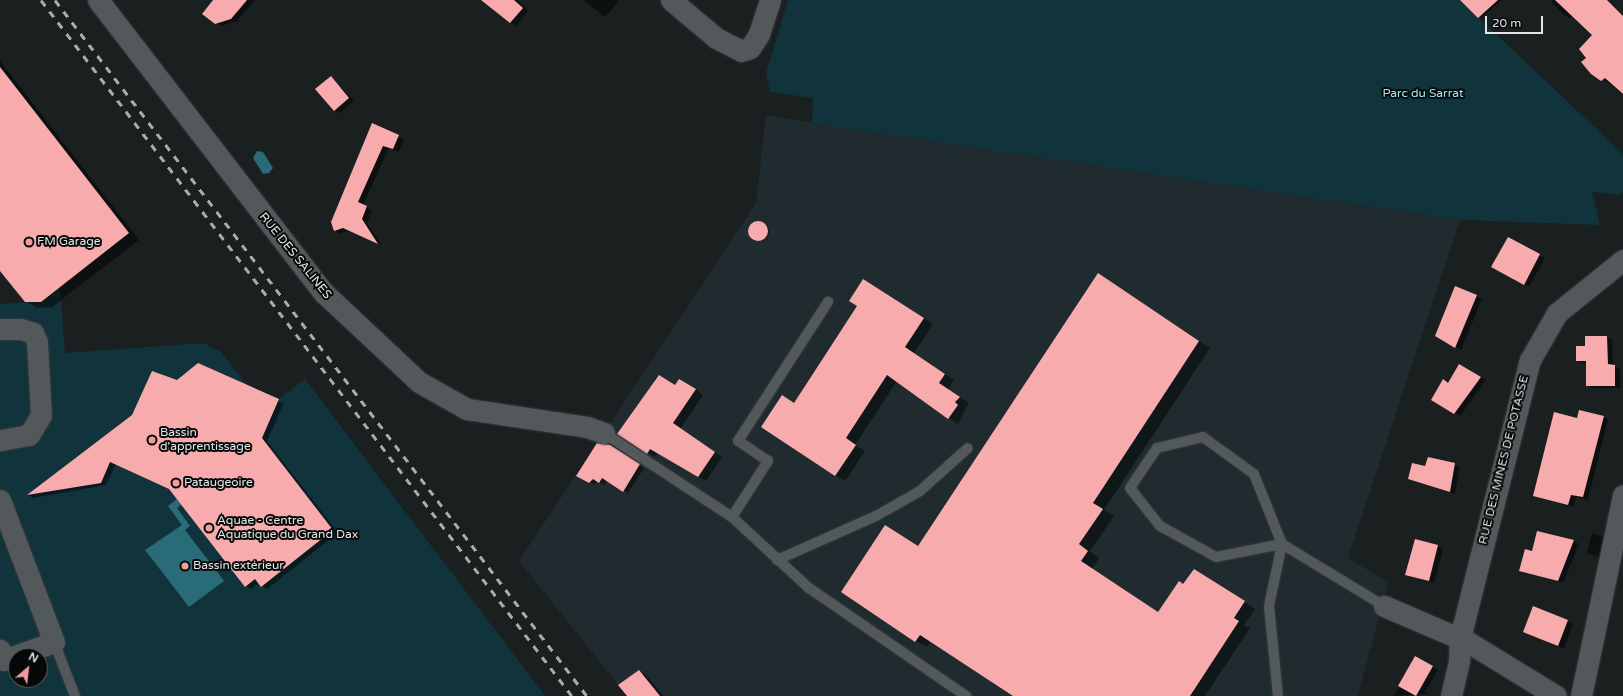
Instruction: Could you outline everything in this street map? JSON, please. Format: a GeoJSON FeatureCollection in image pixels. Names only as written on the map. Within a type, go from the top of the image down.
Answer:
{"type":"FeatureCollection","features":[{"type":"Feature","properties":{"kind":"street","name":"RUE DES SALINES"},"geometry":{"type":"LineString","coordinates":[[98,0],[324,293],[419,382],[467,409],[587,427],[604,433]]}},
{"type":"Feature","properties":{"kind":"street"},"geometry":{"type":"LineString","coordinates":[[670,0],[716,38],[741,51],[750,48],[759,34],[770,0]]}},
{"type":"Feature","properties":{"kind":"street","name":"RUE DES MINES DE POTASSE"},"geometry":{"type":"LineString","coordinates":[[1451,696],[1459,661],[1460,638],[1530,360],[1557,312],[1623,260]]}},
{"type":"Feature","properties":{"kind":"street"},"geometry":{"type":"LineString","coordinates":[[0,329],[21,329],[34,333],[37,342],[41,416],[29,435],[0,440]]}},
{"type":"Feature","properties":{"kind":"street"},"geometry":{"type":"LineString","coordinates":[[1581,696],[1623,495]]}},
{"type":"Feature","properties":{"kind":"street"},"geometry":{"type":"LineString","coordinates":[[0,500],[54,642],[4,660],[0,650]]}},
{"type":"Feature","properties":{"kind":"street"},"geometry":{"type":"LineString","coordinates":[[1384,606],[1460,638],[1556,696]]}},
{"type":"Feature","properties":{"kind":"lane"},"geometry":{"type":"LineString","coordinates":[[732,517],[768,461],[738,441],[828,302]]}},
{"type":"Feature","properties":{"kind":"lane"},"geometry":{"type":"LineString","coordinates":[[604,433],[732,517],[777,560],[834,607],[966,696]]}},
{"type":"Feature","properties":{"kind":"lane"},"geometry":{"type":"LineString","coordinates":[[1278,696],[1269,606],[1282,544],[1254,474],[1203,437],[1157,448],[1130,488],[1160,526],[1216,557],[1282,544],[1384,606]]}},
{"type":"Feature","properties":{"kind":"lane"},"geometry":{"type":"LineString","coordinates":[[777,560],[876,516],[920,491],[968,448]]}},
{"type":"Feature","properties":{"kind":"lane"},"geometry":{"type":"LineString","coordinates":[[54,642],[75,696]]}},
{"type":"Feature","properties":{"kind":"shaded area"},"geometry":{"type":"Polygon","coordinates":[[[766,115],[1460,220],[1348,558],[1388,582],[1358,696],[627,696],[519,561],[756,203],[766,115]]]}},
{"type":"Feature","properties":{"kind":"shaded area"},"geometry":{"type":"Polygon","coordinates":[[[257,151],[263,152],[273,168],[269,173],[263,174],[253,158],[257,151]]]}},
{"type":"Feature","properties":{"kind":"shaded area","name":"Bassin extérieur"},"geometry":{"type":"Polygon","coordinates":[[[177,499],[181,505],[177,508],[190,526],[185,530],[224,581],[189,607],[145,550],[182,525],[168,506],[177,499]]]}},
{"type":"Feature","properties":{"kind":"green space","name":"Parc du Sarrat"},"geometry":{"type":"Polygon","coordinates":[[[788,0],[1460,0],[1623,154],[1623,191],[1620,195],[1592,192],[1600,225],[1460,220],[812,123],[813,98],[770,92],[766,73],[788,0]]]}},
{"type":"Feature","properties":{"kind":"green space","name":"Aquae - Centre Aquatique du Grand Dax"},"geometry":{"type":"Polygon","coordinates":[[[60,287],[65,353],[203,343],[221,352],[246,384],[279,399],[305,379],[545,696],[0,696],[0,304],[41,301],[60,287]]]}},
{"type":"Feature","properties":{"kind":"building"},"geometry":{"type":"Polygon","coordinates":[[[213,0],[247,0],[231,19],[215,24],[202,14],[213,0]]]}},
{"type":"Feature","properties":{"kind":"building"},"geometry":{"type":"Polygon","coordinates":[[[481,0],[514,0],[523,8],[510,23],[481,0]]]}},
{"type":"Feature","properties":{"kind":"building"},"geometry":{"type":"Polygon","coordinates":[[[1460,0],[1498,0],[1478,18],[1460,0]]]}},
{"type":"Feature","properties":{"kind":"building"},"geometry":{"type":"Polygon","coordinates":[[[1555,0],[1607,0],[1623,16],[1623,94],[1605,78],[1601,81],[1591,74],[1581,62],[1586,58],[1579,49],[1592,35],[1555,0]]]}},
{"type":"Feature","properties":{"kind":"building"},"geometry":{"type":"Polygon","coordinates":[[[0,67],[129,233],[41,302],[25,302],[0,271],[0,67]]]}},
{"type":"Feature","properties":{"kind":"building"},"geometry":{"type":"Polygon","coordinates":[[[331,76],[349,98],[334,111],[315,89],[331,76]]]}},
{"type":"Feature","properties":{"kind":"building"},"geometry":{"type":"Polygon","coordinates":[[[372,123],[399,135],[393,149],[383,146],[358,202],[367,206],[362,219],[378,244],[343,228],[334,231],[331,222],[372,123]]]}},
{"type":"Feature","properties":{"kind":"building"},"geometry":{"type":"Polygon","coordinates":[[[758,221],[765,224],[768,231],[765,238],[758,241],[751,238],[748,231],[751,224],[758,221]]]}},
{"type":"Feature","properties":{"kind":"building"},"geometry":{"type":"Polygon","coordinates":[[[1508,237],[1540,254],[1524,285],[1491,267],[1508,237]]]}},
{"type":"Feature","properties":{"kind":"building"},"geometry":{"type":"Polygon","coordinates":[[[1098,273],[1199,341],[1093,503],[1103,509],[1079,544],[1088,551],[1081,561],[1158,612],[1179,581],[1183,584],[1194,569],[1245,601],[1234,618],[1239,621],[1190,696],[1013,696],[920,635],[915,642],[841,592],[885,525],[918,546],[1098,273]]]}},
{"type":"Feature","properties":{"kind":"building"},"geometry":{"type":"Polygon","coordinates":[[[863,279],[924,318],[905,347],[945,374],[939,383],[960,397],[955,402],[958,405],[948,419],[887,375],[846,438],[856,445],[835,476],[761,427],[782,395],[794,403],[857,306],[849,301],[863,279]]]}},
{"type":"Feature","properties":{"kind":"building"},"geometry":{"type":"Polygon","coordinates":[[[1455,286],[1477,295],[1455,348],[1435,336],[1455,286]]]}},
{"type":"Feature","properties":{"kind":"building"},"geometry":{"type":"Polygon","coordinates":[[[1585,336],[1607,336],[1608,364],[1615,365],[1615,386],[1586,386],[1586,361],[1576,361],[1576,346],[1585,346],[1585,336]]]}},
{"type":"Feature","properties":{"kind":"building"},"geometry":{"type":"Polygon","coordinates":[[[198,363],[279,399],[262,438],[333,530],[261,587],[255,579],[245,587],[169,489],[110,462],[101,483],[27,495],[132,415],[152,371],[177,380],[198,363]]]}},
{"type":"Feature","properties":{"kind":"building"},"geometry":{"type":"Polygon","coordinates":[[[1459,364],[1481,377],[1454,414],[1431,400],[1443,379],[1448,383],[1459,364]]]}},
{"type":"Feature","properties":{"kind":"building"},"geometry":{"type":"Polygon","coordinates":[[[659,375],[675,385],[679,379],[696,389],[673,423],[715,452],[698,477],[650,449],[647,454],[617,434],[659,375]]]}},
{"type":"Feature","properties":{"kind":"building"},"geometry":{"type":"Polygon","coordinates":[[[1579,410],[1604,416],[1583,497],[1571,495],[1568,505],[1533,496],[1554,412],[1577,418],[1579,410]]]}},
{"type":"Feature","properties":{"kind":"building"},"geometry":{"type":"Polygon","coordinates":[[[597,443],[610,445],[640,464],[623,492],[602,478],[599,483],[593,479],[589,483],[576,476],[597,443]]]}},
{"type":"Feature","properties":{"kind":"building"},"geometry":{"type":"Polygon","coordinates":[[[1428,457],[1455,463],[1450,492],[1408,479],[1412,463],[1425,466],[1428,457]]]}},
{"type":"Feature","properties":{"kind":"building"},"geometry":{"type":"Polygon","coordinates":[[[1537,531],[1574,540],[1558,581],[1519,571],[1525,549],[1532,551],[1537,531]]]}},
{"type":"Feature","properties":{"kind":"building"},"geometry":{"type":"Polygon","coordinates":[[[1415,539],[1438,545],[1429,581],[1405,575],[1415,539]]]}},
{"type":"Feature","properties":{"kind":"building"},"geometry":{"type":"Polygon","coordinates":[[[1533,606],[1568,620],[1558,646],[1523,632],[1533,606]]]}},
{"type":"Feature","properties":{"kind":"building"},"geometry":{"type":"Polygon","coordinates":[[[1415,656],[1433,666],[1416,696],[1398,686],[1415,656]]]}},
{"type":"Feature","properties":{"kind":"building"},"geometry":{"type":"Polygon","coordinates":[[[639,670],[660,696],[627,696],[618,685],[639,670]]]}},
{"type":"Feature","properties":{"kind":"railway"},"geometry":{"type":"LineString","coordinates":[[41,0],[572,696]]}},
{"type":"Feature","properties":{"kind":"railway"},"geometry":{"type":"LineString","coordinates":[[55,0],[587,696]]}},
{"type":"Feature","properties":{"kind":"place","name":"FM Garage"},"geometry":{"type":"Point","coordinates":[29,242]}},
{"type":"Feature","properties":{"kind":"place","name":"Bassin d'apprentissage"},"geometry":{"type":"Point","coordinates":[152,440]}},
{"type":"Feature","properties":{"kind":"place","name":"Pataugeoire"},"geometry":{"type":"Point","coordinates":[176,483]}},
{"type":"Feature","properties":{"kind":"place","name":"Aquae - Centre Aquatique du Grand Dax"},"geometry":{"type":"Point","coordinates":[209,528]}},
{"type":"Feature","properties":{"kind":"place","name":"Bassin extérieur"},"geometry":{"type":"Point","coordinates":[185,566]}}]}
